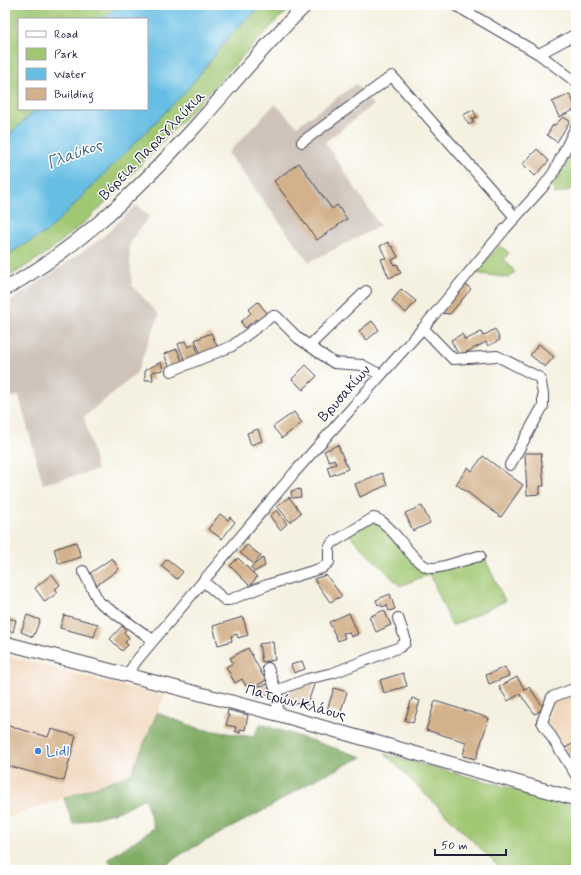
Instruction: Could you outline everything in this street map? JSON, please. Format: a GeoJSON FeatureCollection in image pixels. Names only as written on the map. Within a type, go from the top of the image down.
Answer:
{"type":"FeatureCollection","features":[{"type":"Feature","properties":{"kind":"main road","name":"Βόρεια Παραγλαύκια"},"geometry":{"type":"LineString","coordinates":[[5,289],[32,274],[66,249],[99,224],[127,198],[194,129],[284,26],[306,5]]}},
{"type":"Feature","properties":{"kind":"main road","name":"Πατρών Κλάους"},"geometry":{"type":"LineString","coordinates":[[5,643],[277,714],[576,800]]}},
{"type":"Feature","properties":{"kind":"street"},"geometry":{"type":"LineString","coordinates":[[455,5],[539,54],[576,82]]}},
{"type":"Feature","properties":{"kind":"street"},"geometry":{"type":"LineString","coordinates":[[539,54],[576,34]]}},
{"type":"Feature","properties":{"kind":"street"},"geometry":{"type":"LineString","coordinates":[[302,142],[392,76],[515,217]]}},
{"type":"Feature","properties":{"kind":"street","name":"Βρυσακίων"},"geometry":{"type":"LineString","coordinates":[[127,675],[153,640],[303,462],[423,328],[515,217],[550,178],[576,127]]}},
{"type":"Feature","properties":{"kind":"street"},"geometry":{"type":"LineString","coordinates":[[310,345],[366,291]]}},
{"type":"Feature","properties":{"kind":"street"},"geometry":{"type":"LineString","coordinates":[[170,371],[232,346],[272,316],[276,316],[298,338],[334,363],[362,365],[381,375]]}},
{"type":"Feature","properties":{"kind":"street"},"geometry":{"type":"LineString","coordinates":[[423,328],[453,359],[497,356],[540,378],[543,394],[543,406],[510,466]]}},
{"type":"Feature","properties":{"kind":"street"},"geometry":{"type":"LineString","coordinates":[[203,581],[225,600],[229,600],[267,585],[322,568],[329,562],[329,548],[332,543],[373,518],[381,521],[415,557],[429,568],[437,568],[480,556]]}},
{"type":"Feature","properties":{"kind":"street"},"geometry":{"type":"LineString","coordinates":[[83,572],[99,602],[153,640]]}},
{"type":"Feature","properties":{"kind":"street"},"geometry":{"type":"LineString","coordinates":[[276,691],[307,679],[333,674],[400,647],[405,643],[405,638],[398,618]]}},
{"type":"Feature","properties":{"kind":"street"},"geometry":{"type":"LineString","coordinates":[[268,668],[278,699],[277,714]]}},
{"type":"Feature","properties":{"kind":"street"},"geometry":{"type":"LineString","coordinates":[[576,688],[552,697],[542,722],[576,775]]}},
{"type":"Feature","properties":{"kind":"shaded area"},"geometry":{"type":"Polygon","coordinates":[[[356,84],[373,105],[325,142],[380,226],[309,262],[228,153],[275,104],[297,126],[356,84]]]}},
{"type":"Feature","properties":{"kind":"shaded area"},"geometry":{"type":"Polygon","coordinates":[[[136,205],[149,216],[129,245],[132,285],[159,315],[136,374],[84,417],[97,470],[43,484],[19,396],[5,398],[5,303],[17,297],[101,239],[136,205]]]}},
{"type":"Feature","properties":{"kind":"shaded area"},"geometry":{"type":"Polygon","coordinates":[[[5,655],[101,681],[165,695],[131,774],[5,819],[5,655]]]}},
{"type":"Feature","properties":{"kind":"shaded area"},"geometry":{"type":"Polygon","coordinates":[[[576,693],[576,766],[547,722],[554,701],[576,693]]]}},
{"type":"Feature","properties":{"kind":"green space"},"geometry":{"type":"Polygon","coordinates":[[[5,5],[94,5],[97,10],[100,5],[119,5],[105,18],[18,18],[18,110],[36,110],[5,138],[5,5]]]}},
{"type":"Feature","properties":{"kind":"green space"},"geometry":{"type":"Polygon","coordinates":[[[262,5],[296,5],[279,18],[92,216],[47,253],[5,279],[5,256],[49,230],[187,90],[233,32],[262,5]]]}},
{"type":"Feature","properties":{"kind":"green space"},"geometry":{"type":"Polygon","coordinates":[[[576,135],[576,188],[555,194],[551,185],[559,173],[576,135]]]}},
{"type":"Feature","properties":{"kind":"green space"},"geometry":{"type":"Polygon","coordinates":[[[500,245],[509,253],[504,259],[515,272],[509,278],[475,273],[500,245]]]}},
{"type":"Feature","properties":{"kind":"green space"},"geometry":{"type":"Polygon","coordinates":[[[374,520],[430,571],[484,557],[505,601],[452,626],[430,574],[400,586],[349,535],[374,520]]]}},
{"type":"Feature","properties":{"kind":"green space"},"geometry":{"type":"Polygon","coordinates":[[[157,713],[200,729],[253,737],[261,724],[362,757],[314,780],[270,807],[183,853],[159,870],[116,870],[108,859],[154,828],[145,798],[119,811],[73,824],[64,798],[131,774],[157,713]]]}},
{"type":"Feature","properties":{"kind":"green space"},"geometry":{"type":"Polygon","coordinates":[[[385,754],[576,806],[576,870],[502,870],[385,754]]]}},
{"type":"Feature","properties":{"kind":"water","name":"Γλαύκος"},"geometry":{"type":"Polygon","coordinates":[[[119,5],[262,5],[233,32],[187,90],[49,230],[5,256],[5,138],[36,110],[148,110],[148,18],[105,18],[119,5]]]}},
{"type":"Feature","properties":{"kind":"building"},"geometry":{"type":"Polygon","coordinates":[[[570,94],[576,109],[559,117],[552,102],[570,94]]]}},
{"type":"Feature","properties":{"kind":"building"},"geometry":{"type":"Polygon","coordinates":[[[473,110],[477,117],[472,119],[474,122],[469,125],[463,115],[473,110]]]}},
{"type":"Feature","properties":{"kind":"building"},"geometry":{"type":"Polygon","coordinates":[[[563,117],[570,121],[557,142],[547,135],[553,125],[555,125],[563,117]]]}},
{"type":"Feature","properties":{"kind":"building"},"geometry":{"type":"Polygon","coordinates":[[[537,149],[549,161],[535,176],[523,164],[537,149]]]}},
{"type":"Feature","properties":{"kind":"building"},"geometry":{"type":"Polygon","coordinates":[[[299,163],[332,209],[337,205],[347,219],[317,240],[274,181],[299,163]]]}},
{"type":"Feature","properties":{"kind":"building"},"geometry":{"type":"Polygon","coordinates":[[[388,242],[398,257],[392,260],[394,265],[397,264],[401,273],[389,278],[381,259],[386,258],[380,246],[388,242]]]}},
{"type":"Feature","properties":{"kind":"building"},"geometry":{"type":"Polygon","coordinates":[[[464,283],[471,289],[450,314],[440,313],[464,283]]]}},
{"type":"Feature","properties":{"kind":"building"},"geometry":{"type":"Polygon","coordinates":[[[401,289],[416,301],[406,313],[392,301],[401,289]]]}},
{"type":"Feature","properties":{"kind":"building"},"geometry":{"type":"Polygon","coordinates":[[[258,302],[267,313],[257,321],[256,319],[245,328],[241,322],[251,313],[248,310],[258,302]]]}},
{"type":"Feature","properties":{"kind":"building"},"geometry":{"type":"Polygon","coordinates":[[[372,321],[379,330],[367,340],[359,331],[372,321]]]}},
{"type":"Feature","properties":{"kind":"building"},"geometry":{"type":"Polygon","coordinates":[[[495,329],[500,340],[488,346],[486,342],[459,356],[451,340],[462,334],[465,340],[481,332],[483,336],[495,329]]]}},
{"type":"Feature","properties":{"kind":"building"},"geometry":{"type":"Polygon","coordinates":[[[211,333],[218,348],[202,356],[195,340],[211,333]]]}},
{"type":"Feature","properties":{"kind":"building"},"geometry":{"type":"Polygon","coordinates":[[[185,341],[188,347],[195,344],[200,357],[186,363],[178,344],[185,341]]]}},
{"type":"Feature","properties":{"kind":"building"},"geometry":{"type":"Polygon","coordinates":[[[539,344],[554,357],[545,367],[530,355],[539,344]]]}},
{"type":"Feature","properties":{"kind":"building"},"geometry":{"type":"Polygon","coordinates":[[[177,349],[183,363],[170,368],[164,354],[177,349]]]}},
{"type":"Feature","properties":{"kind":"building"},"geometry":{"type":"Polygon","coordinates":[[[161,362],[163,370],[152,372],[153,380],[145,380],[145,370],[161,362]]]}},
{"type":"Feature","properties":{"kind":"building"},"geometry":{"type":"Polygon","coordinates":[[[306,365],[317,376],[303,390],[292,379],[306,365]]]}},
{"type":"Feature","properties":{"kind":"building"},"geometry":{"type":"Polygon","coordinates":[[[294,412],[302,423],[282,438],[273,427],[294,412]]]}},
{"type":"Feature","properties":{"kind":"building"},"geometry":{"type":"Polygon","coordinates":[[[258,429],[262,441],[251,445],[247,433],[258,429]]]}},
{"type":"Feature","properties":{"kind":"building"},"geometry":{"type":"Polygon","coordinates":[[[338,445],[348,469],[330,476],[327,467],[336,464],[334,459],[329,461],[324,451],[338,445]]]}},
{"type":"Feature","properties":{"kind":"building"},"geometry":{"type":"Polygon","coordinates":[[[525,453],[541,453],[544,486],[540,486],[540,494],[527,495],[525,453]]]}},
{"type":"Feature","properties":{"kind":"building"},"geometry":{"type":"Polygon","coordinates":[[[483,456],[523,485],[501,517],[456,484],[468,467],[472,471],[483,456]]]}},
{"type":"Feature","properties":{"kind":"building"},"geometry":{"type":"Polygon","coordinates":[[[382,473],[387,485],[360,497],[355,484],[382,473]]]}},
{"type":"Feature","properties":{"kind":"building"},"geometry":{"type":"Polygon","coordinates":[[[300,489],[301,497],[292,498],[291,491],[300,489]]]}},
{"type":"Feature","properties":{"kind":"building"},"geometry":{"type":"Polygon","coordinates":[[[289,497],[301,513],[290,522],[277,506],[289,497]]]}},
{"type":"Feature","properties":{"kind":"building"},"geometry":{"type":"Polygon","coordinates":[[[422,506],[430,523],[413,531],[405,513],[422,506]]]}},
{"type":"Feature","properties":{"kind":"building"},"geometry":{"type":"Polygon","coordinates":[[[277,510],[287,524],[280,530],[270,516],[277,510]]]}},
{"type":"Feature","properties":{"kind":"building"},"geometry":{"type":"Polygon","coordinates":[[[220,514],[228,520],[230,517],[235,522],[222,539],[208,529],[220,514]]]}},
{"type":"Feature","properties":{"kind":"building"},"geometry":{"type":"Polygon","coordinates":[[[76,542],[81,557],[59,564],[54,549],[76,542]]]}},
{"type":"Feature","properties":{"kind":"building"},"geometry":{"type":"Polygon","coordinates":[[[247,545],[261,556],[254,564],[240,553],[247,545]]]}},
{"type":"Feature","properties":{"kind":"building"},"geometry":{"type":"Polygon","coordinates":[[[112,558],[119,569],[97,585],[89,574],[112,558]]]}},
{"type":"Feature","properties":{"kind":"building"},"geometry":{"type":"Polygon","coordinates":[[[238,558],[257,577],[250,586],[230,566],[238,558]]]}},
{"type":"Feature","properties":{"kind":"building"},"geometry":{"type":"Polygon","coordinates":[[[263,558],[265,566],[254,572],[251,567],[263,558]]]}},
{"type":"Feature","properties":{"kind":"building"},"geometry":{"type":"Polygon","coordinates":[[[167,559],[183,572],[177,579],[161,566],[167,559]]]}},
{"type":"Feature","properties":{"kind":"building"},"geometry":{"type":"Polygon","coordinates":[[[52,574],[60,585],[55,589],[58,592],[45,602],[35,588],[52,574]]]}},
{"type":"Feature","properties":{"kind":"building"},"geometry":{"type":"Polygon","coordinates":[[[326,575],[342,596],[330,602],[314,579],[326,575]]]}},
{"type":"Feature","properties":{"kind":"building"},"geometry":{"type":"Polygon","coordinates":[[[390,594],[395,609],[389,611],[387,605],[382,607],[381,604],[378,605],[376,600],[390,594]]]}},
{"type":"Feature","properties":{"kind":"building"},"geometry":{"type":"Polygon","coordinates":[[[384,610],[391,625],[376,632],[369,617],[384,610]]]}},
{"type":"Feature","properties":{"kind":"building"},"geometry":{"type":"Polygon","coordinates":[[[349,613],[358,634],[351,637],[349,632],[343,633],[345,638],[338,641],[329,622],[349,613]]]}},
{"type":"Feature","properties":{"kind":"building"},"geometry":{"type":"Polygon","coordinates":[[[27,615],[40,620],[33,637],[21,632],[27,615]]]}},
{"type":"Feature","properties":{"kind":"building"},"geometry":{"type":"Polygon","coordinates":[[[64,615],[98,624],[94,637],[60,628],[64,615]]]}},
{"type":"Feature","properties":{"kind":"building"},"geometry":{"type":"Polygon","coordinates":[[[243,617],[248,635],[238,638],[237,634],[231,636],[232,641],[218,645],[213,626],[243,617]]]}},
{"type":"Feature","properties":{"kind":"building"},"geometry":{"type":"Polygon","coordinates":[[[7,618],[16,620],[13,632],[5,631],[7,618]]]}},
{"type":"Feature","properties":{"kind":"building"},"geometry":{"type":"Polygon","coordinates":[[[122,626],[126,630],[124,632],[129,638],[125,642],[128,645],[122,651],[110,639],[122,626]]]}},
{"type":"Feature","properties":{"kind":"building"},"geometry":{"type":"Polygon","coordinates":[[[273,642],[275,660],[262,662],[259,644],[273,642]]]}},
{"type":"Feature","properties":{"kind":"building"},"geometry":{"type":"Polygon","coordinates":[[[248,648],[263,676],[266,675],[269,678],[255,687],[250,683],[246,686],[242,679],[235,683],[226,667],[233,663],[230,658],[248,648]]]}},
{"type":"Feature","properties":{"kind":"building"},"geometry":{"type":"Polygon","coordinates":[[[302,661],[305,669],[294,673],[291,665],[302,661]]]}},
{"type":"Feature","properties":{"kind":"building"},"geometry":{"type":"Polygon","coordinates":[[[505,667],[509,676],[489,684],[486,675],[505,667]]]}},
{"type":"Feature","properties":{"kind":"building"},"geometry":{"type":"Polygon","coordinates":[[[403,673],[407,686],[384,693],[380,680],[403,673]]]}},
{"type":"Feature","properties":{"kind":"building"},"geometry":{"type":"Polygon","coordinates":[[[517,677],[525,690],[529,687],[544,708],[535,714],[520,694],[508,701],[499,687],[517,677]]]}},
{"type":"Feature","properties":{"kind":"building"},"geometry":{"type":"Polygon","coordinates":[[[315,682],[307,705],[301,703],[289,705],[287,691],[315,682]]]}},
{"type":"Feature","properties":{"kind":"building"},"geometry":{"type":"Polygon","coordinates":[[[269,684],[271,694],[257,697],[255,687],[269,684]]]}},
{"type":"Feature","properties":{"kind":"building"},"geometry":{"type":"Polygon","coordinates":[[[334,688],[347,692],[340,714],[327,710],[334,688]]]}},
{"type":"Feature","properties":{"kind":"building"},"geometry":{"type":"Polygon","coordinates":[[[412,698],[420,701],[413,723],[405,720],[412,698]]]}},
{"type":"Feature","properties":{"kind":"building"},"geometry":{"type":"Polygon","coordinates":[[[435,701],[489,718],[476,759],[463,756],[466,742],[426,730],[435,701]]]}},
{"type":"Feature","properties":{"kind":"building"},"geometry":{"type":"Polygon","coordinates":[[[228,710],[248,715],[245,730],[240,729],[240,733],[235,731],[236,727],[226,725],[229,715],[227,715],[228,710]]]}},
{"type":"Feature","properties":{"kind":"building","name":"Lidl"},"geometry":{"type":"Polygon","coordinates":[[[5,725],[48,737],[51,729],[76,736],[64,781],[5,765],[5,725]]]}},
{"type":"Feature","properties":{"kind":"building"},"geometry":{"type":"Polygon","coordinates":[[[576,742],[576,766],[565,748],[576,742]]]}},
{"type":"Feature","properties":{"kind":"place","name":"Lidl"},"geometry":{"type":"Point","coordinates":[38,751]}}]}
